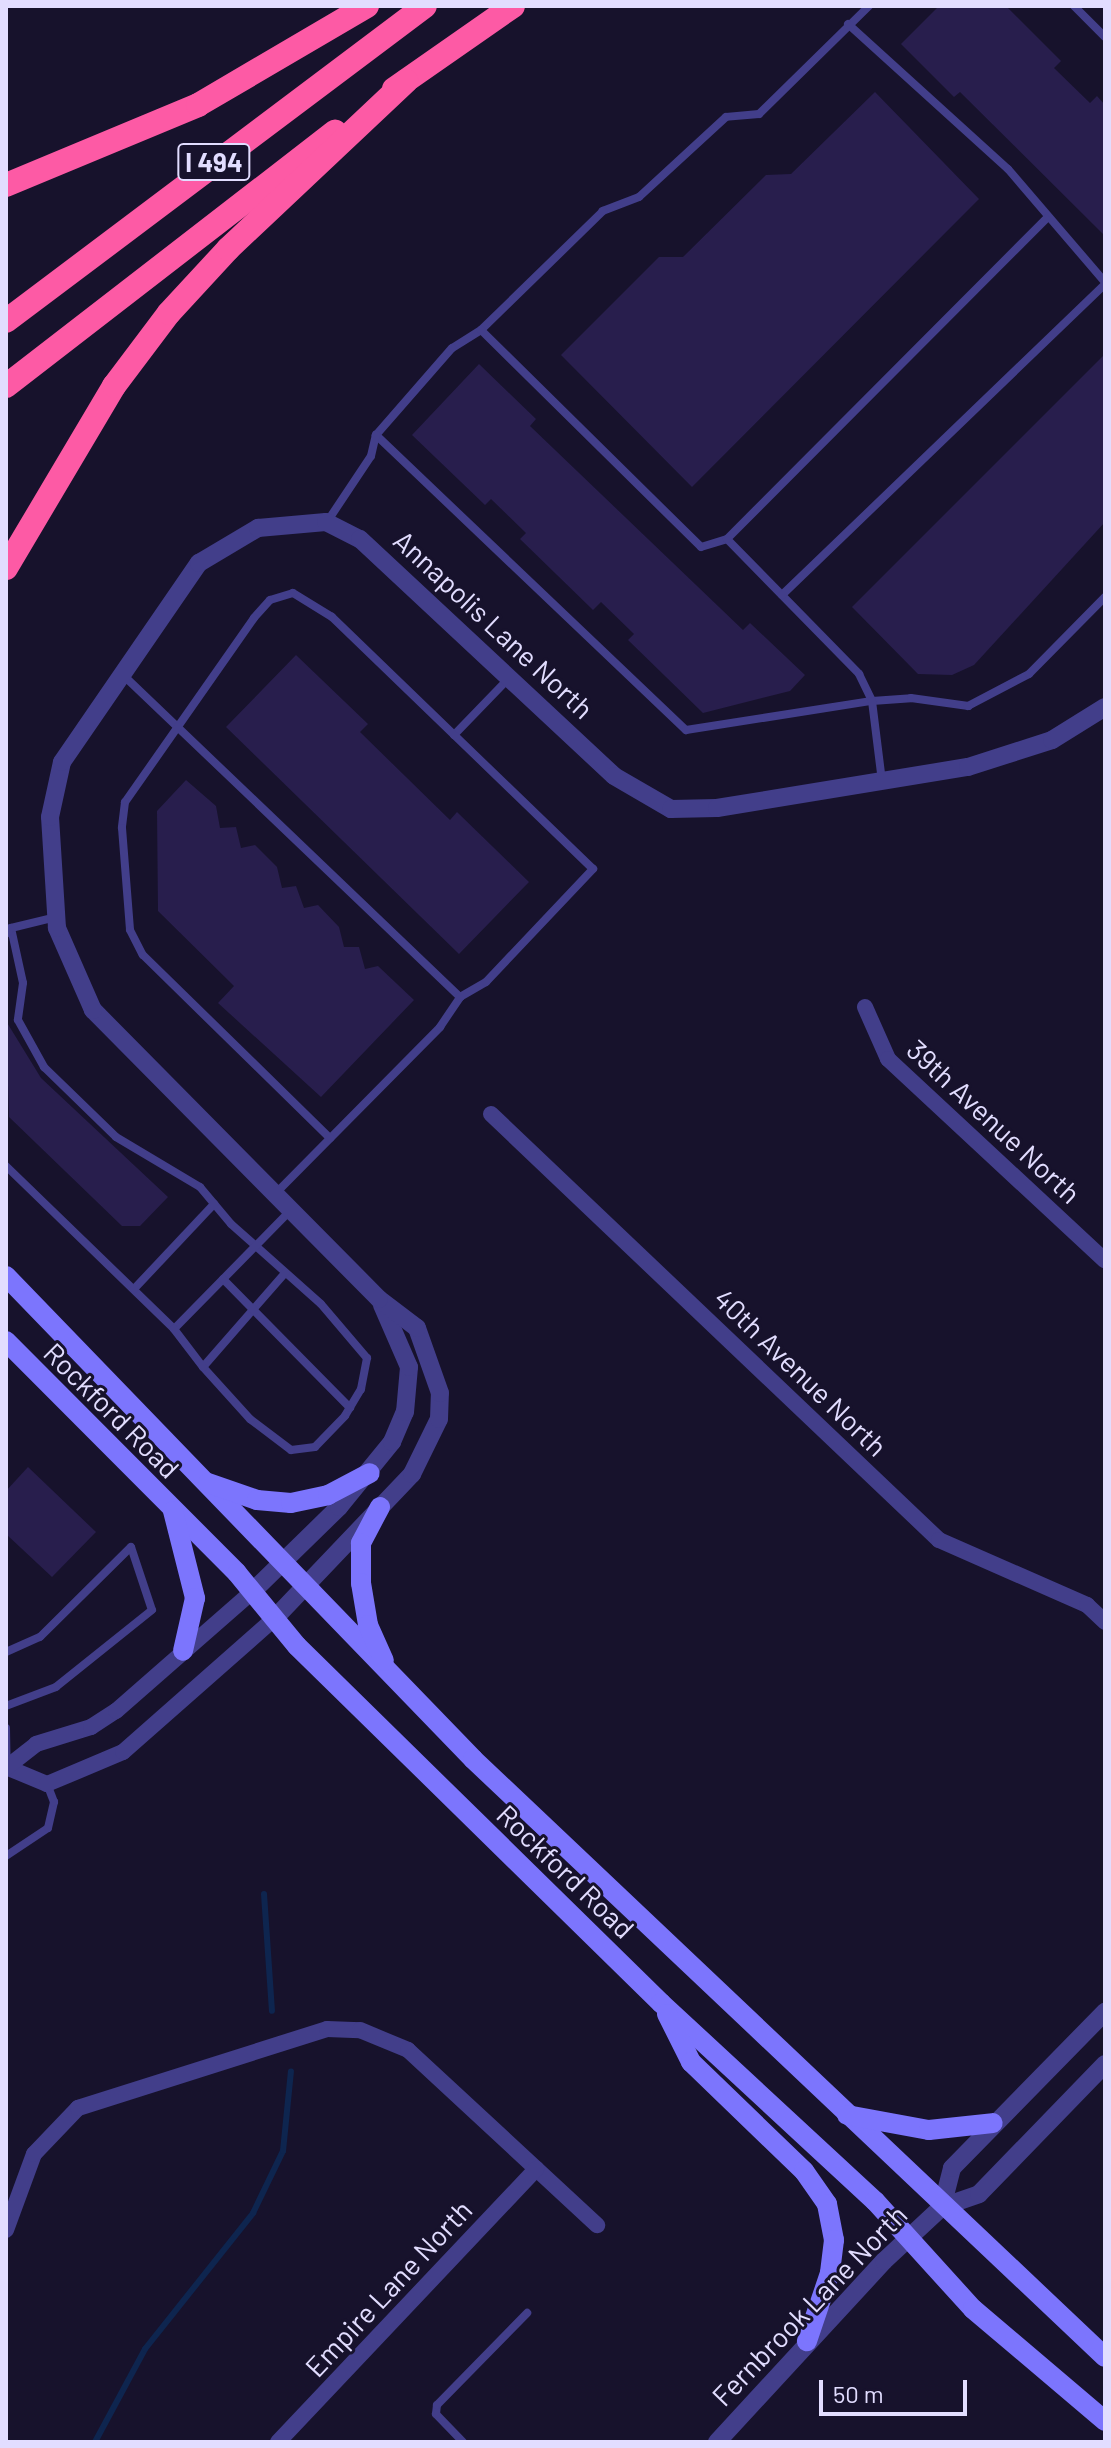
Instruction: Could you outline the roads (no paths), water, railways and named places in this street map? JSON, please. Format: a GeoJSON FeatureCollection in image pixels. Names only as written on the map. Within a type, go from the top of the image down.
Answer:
{"type":"FeatureCollection","features":[{"type":"Feature","properties":{"kind":"highway"},"geometry":{"type":"LineString","coordinates":[[6,185],[198,105],[367,6]]}},
{"type":"Feature","properties":{"kind":"highway","name":"I 494"},"geometry":{"type":"LineString","coordinates":[[6,321],[425,6]]}},
{"type":"Feature","properties":{"kind":"highway","name":"I 494"},"geometry":{"type":"LineString","coordinates":[[6,386],[406,81],[513,6]]}},
{"type":"Feature","properties":{"kind":"highway"},"geometry":{"type":"LineString","coordinates":[[6,568],[96,415],[161,323],[228,249],[406,81]]}},
{"type":"Feature","properties":{"kind":"main road","name":"Rockford Road"},"geometry":{"type":"LineString","coordinates":[[6,1276],[390,1676],[942,2207],[1105,2357]]}},
{"type":"Feature","properties":{"kind":"main road","name":"Rockford Road"},"geometry":{"type":"LineString","coordinates":[[6,1341],[252,1592],[274,1619],[661,2003],[875,2201],[908,2241],[973,2309],[1105,2421]]}},
{"type":"Feature","properties":{"kind":"main road"},"geometry":{"type":"LineString","coordinates":[[200,1480],[257,1500],[291,1503],[328,1495],[370,1473]]}},
{"type":"Feature","properties":{"kind":"main road"},"geometry":{"type":"LineString","coordinates":[[380,1507],[361,1543],[361,1583],[368,1625],[390,1676]]}},
{"type":"Feature","properties":{"kind":"main road"},"geometry":{"type":"LineString","coordinates":[[173,1511],[195,1598],[183,1651]]}},
{"type":"Feature","properties":{"kind":"main road"},"geometry":{"type":"LineString","coordinates":[[661,2003],[691,2062],[804,2171],[827,2204],[834,2240],[830,2273],[807,2341]]}},
{"type":"Feature","properties":{"kind":"main road"},"geometry":{"type":"LineString","coordinates":[[845,2114],[929,2130],[993,2123]]}},
{"type":"Feature","properties":{"kind":"street"},"geometry":{"type":"LineString","coordinates":[[6,1767],[47,1784],[123,1752],[274,1619],[380,1507],[429,1447],[440,1393],[417,1328],[379,1299],[293,1208],[93,1010],[56,917],[53,789],[75,738],[199,563],[226,542],[258,528],[326,522]]}},
{"type":"Feature","properties":{"kind":"street","name":"Annapolis Lane North"},"geometry":{"type":"LineString","coordinates":[[326,522],[388,559],[614,776],[671,809],[882,781],[1013,756],[1105,707]]}},
{"type":"Feature","properties":{"kind":"street","name":"39th Avenue North"},"geometry":{"type":"LineString","coordinates":[[865,1007],[888,1059],[1105,1261]]}},
{"type":"Feature","properties":{"kind":"street","name":"40th Avenue North"},"geometry":{"type":"LineString","coordinates":[[491,1114],[939,1540],[1087,1605],[1105,1622]]}},
{"type":"Feature","properties":{"kind":"street"},"geometry":{"type":"LineString","coordinates":[[6,1767],[36,1744],[91,1727],[116,1711],[252,1592],[370,1473],[392,1442],[410,1387],[398,1337],[379,1299]]}},
{"type":"Feature","properties":{"kind":"street","name":"Fernbrook Lane North"},"geometry":{"type":"LineString","coordinates":[[942,2207],[952,2168],[1105,2012]]}},
{"type":"Feature","properties":{"kind":"street"},"geometry":{"type":"LineString","coordinates":[[6,2230],[34,2154],[78,2108],[214,2060],[327,2029],[385,2038],[427,2065],[597,2225]]}},
{"type":"Feature","properties":{"kind":"street","name":"Fernbrook Lane North"},"geometry":{"type":"LineString","coordinates":[[717,2442],[807,2341],[942,2207],[979,2194],[1105,2064]]}},
{"type":"Feature","properties":{"kind":"street","name":"Empire Lane North"},"geometry":{"type":"LineString","coordinates":[[278,2442],[536,2169]]}},
{"type":"Feature","properties":{"kind":"lane"},"geometry":{"type":"LineString","coordinates":[[326,522],[371,456],[376,435],[452,348],[481,330],[603,211],[639,197],[726,117],[759,114],[869,6]]}},
{"type":"Feature","properties":{"kind":"lane"},"geometry":{"type":"LineString","coordinates":[[1074,6],[1105,37]]}},
{"type":"Feature","properties":{"kind":"lane"},"geometry":{"type":"LineString","coordinates":[[782,595],[1105,283],[1046,219],[1008,169],[848,24]]}},
{"type":"Feature","properties":{"kind":"lane"},"geometry":{"type":"LineString","coordinates":[[481,330],[701,547],[727,539],[1046,219]]}},
{"type":"Feature","properties":{"kind":"lane"},"geometry":{"type":"LineString","coordinates":[[376,435],[686,730],[872,701],[911,698],[968,706],[1029,674],[1105,597]]}},
{"type":"Feature","properties":{"kind":"lane"},"geometry":{"type":"LineString","coordinates":[[727,539],[859,674],[872,701],[882,781]]}},
{"type":"Feature","properties":{"kind":"lane"},"geometry":{"type":"LineString","coordinates":[[277,1192],[440,1027],[460,997],[486,982],[593,869],[332,617],[293,593],[270,600],[254,618],[125,802],[130,930],[143,955],[330,1138]]}},
{"type":"Feature","properties":{"kind":"lane"},"geometry":{"type":"LineString","coordinates":[[121,673],[460,997]]}},
{"type":"Feature","properties":{"kind":"lane"},"geometry":{"type":"LineString","coordinates":[[454,735],[511,676]]}},
{"type":"Feature","properties":{"kind":"lane"},"geometry":{"type":"LineString","coordinates":[[6,1166],[174,1329],[250,1419],[291,1450],[315,1447],[350,1408],[367,1358],[200,1187],[116,1137],[44,1067],[18,1020],[23,983],[8,931],[56,917]]}},
{"type":"Feature","properties":{"kind":"lane"},"geometry":{"type":"LineString","coordinates":[[134,1289],[214,1204]]}},
{"type":"Feature","properties":{"kind":"lane"},"geometry":{"type":"LineString","coordinates":[[174,1329],[293,1208]]}},
{"type":"Feature","properties":{"kind":"lane"},"geometry":{"type":"LineString","coordinates":[[203,1367],[252,1307],[285,1273]]}},
{"type":"Feature","properties":{"kind":"lane"},"geometry":{"type":"LineString","coordinates":[[223,1279],[350,1408]]}},
{"type":"Feature","properties":{"kind":"lane"},"geometry":{"type":"LineString","coordinates":[[6,1652],[40,1637],[131,1547],[152,1610],[56,1687],[6,1706]]}},
{"type":"Feature","properties":{"kind":"lane"},"geometry":{"type":"LineString","coordinates":[[6,1728],[6,1767]]}},
{"type":"Feature","properties":{"kind":"lane"},"geometry":{"type":"LineString","coordinates":[[6,1856],[48,1828],[54,1802],[47,1784]]}},
{"type":"Feature","properties":{"kind":"lane"},"geometry":{"type":"LineString","coordinates":[[463,2442],[436,2414],[437,2405],[527,2313]]}},
{"type":"Feature","properties":{"kind":"waterway"},"geometry":{"type":"LineString","coordinates":[[264,1894],[272,2011]]}},
{"type":"Feature","properties":{"kind":"waterway"},"geometry":{"type":"LineString","coordinates":[[95,2442],[145,2349],[253,2213],[283,2151],[291,2071]]}}]}
